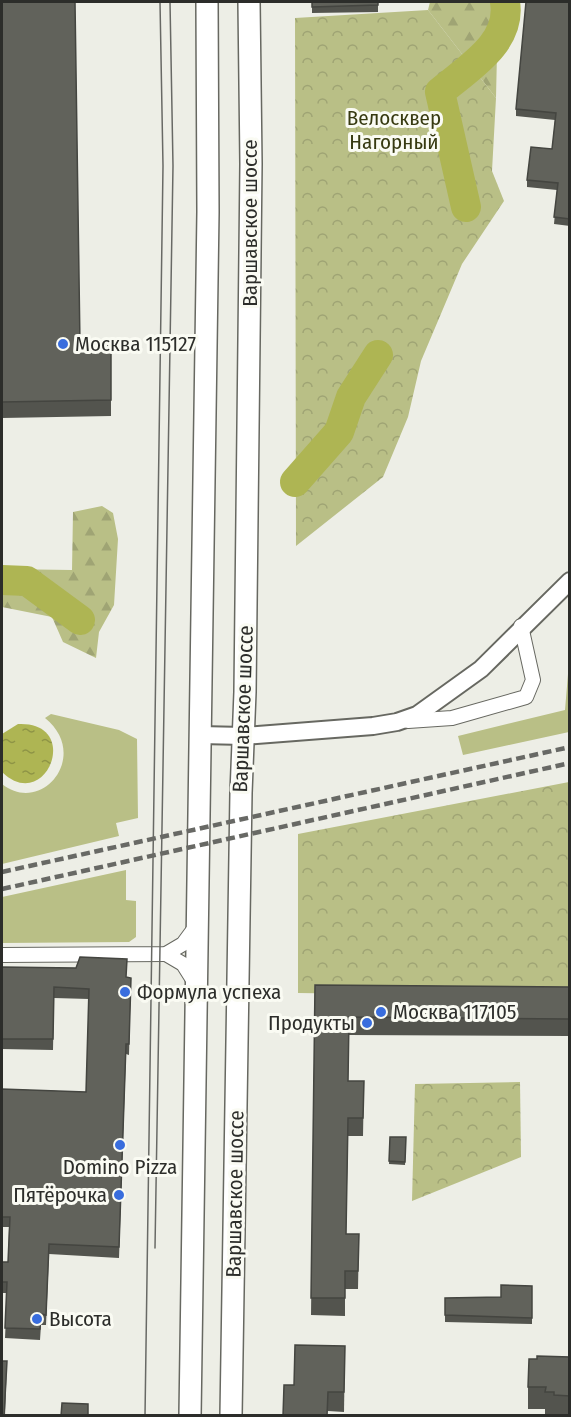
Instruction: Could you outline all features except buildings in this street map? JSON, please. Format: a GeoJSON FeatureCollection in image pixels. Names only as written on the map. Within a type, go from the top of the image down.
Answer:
{"type":"FeatureCollection","features":[{"type":"Feature","properties":{"kind":"main road","name":"Варшавское шоссе"},"geometry":{"type":"LineString","coordinates":[[190,1416],[208,212],[207,2]]}},
{"type":"Feature","properties":{"kind":"main road","name":"Варшавское шоссе"},"geometry":{"type":"LineString","coordinates":[[231,1416],[241,793],[244,736],[251,188],[249,2]]}},
{"type":"Feature","properties":{"kind":"street"},"geometry":{"type":"LineString","coordinates":[[397,722],[417,715],[481,669],[521,626],[570,580]]}},
{"type":"Feature","properties":{"kind":"street"},"geometry":{"type":"LineString","coordinates":[[200,735],[244,736],[452,718],[526,697],[534,680],[521,626]]}},
{"type":"Feature","properties":{"kind":"street"},"geometry":{"type":"LineString","coordinates":[[2,955],[166,954],[183,944],[198,923]]}},
{"type":"Feature","properties":{"kind":"street"},"geometry":{"type":"LineString","coordinates":[[166,954],[183,964],[196,986]]}},
{"type":"Feature","properties":{"kind":"green space"},"geometry":{"type":"Polygon","coordinates":[[[430,2],[503,2],[498,9],[496,98],[428,10],[430,2]]]}},
{"type":"Feature","properties":{"kind":"green space","name":"Велосквер Нагорный"},"geometry":{"type":"Polygon","coordinates":[[[428,10],[496,98],[492,171],[504,201],[462,264],[421,361],[408,417],[383,477],[296,546],[295,18],[428,10]]]}},
{"type":"Feature","properties":{"kind":"green space"},"geometry":{"type":"Polygon","coordinates":[[[102,506],[113,513],[118,539],[114,605],[99,632],[96,658],[63,642],[52,617],[2,607],[2,569],[72,570],[73,512],[102,506]]]}},
{"type":"Feature","properties":{"kind":"green space"},"geometry":{"type":"Polygon","coordinates":[[[568,674],[569,732],[463,755],[458,736],[565,710],[568,674]]]}},
{"type":"Feature","properties":{"kind":"green space"},"geometry":{"type":"Polygon","coordinates":[[[51,714],[119,730],[137,739],[138,818],[116,823],[119,836],[2,864],[2,784],[17,792],[32,792],[45,787],[56,777],[62,764],[63,748],[58,733],[45,718],[51,714]]]}},
{"type":"Feature","properties":{"kind":"green space"},"geometry":{"type":"Polygon","coordinates":[[[569,782],[569,997],[298,993],[298,834],[569,782]]]}},
{"type":"Feature","properties":{"kind":"green space"},"geometry":{"type":"Polygon","coordinates":[[[126,870],[126,900],[136,901],[136,937],[129,942],[2,943],[2,897],[126,870]]]}},
{"type":"Feature","properties":{"kind":"green space"},"geometry":{"type":"Polygon","coordinates":[[[520,1082],[521,1157],[412,1201],[415,1084],[520,1082]]]}},
{"type":"Feature","properties":{"kind":"water"},"geometry":{"type":"Polygon","coordinates":[[[18,724],[38,727],[49,736],[53,749],[51,763],[44,775],[32,782],[18,782],[2,772],[2,734],[18,724]]]}},
{"type":"Feature","properties":{"kind":"waterway"},"geometry":{"type":"LineString","coordinates":[[466,207],[440,92],[475,64],[495,42],[502,30],[505,2]]}},
{"type":"Feature","properties":{"kind":"waterway"},"geometry":{"type":"LineString","coordinates":[[295,482],[339,432],[351,397],[378,355]]}},
{"type":"Feature","properties":{"kind":"waterway"},"geometry":{"type":"LineString","coordinates":[[2,580],[27,581],[80,620]]}},
{"type":"Feature","properties":{"kind":"tram line"},"geometry":{"type":"LineString","coordinates":[[145,1416],[163,166],[160,2]]}},
{"type":"Feature","properties":{"kind":"tram line"},"geometry":{"type":"LineString","coordinates":[[155,1248],[173,166],[170,2]]}},
{"type":"Feature","properties":{"kind":"railway"},"geometry":{"type":"LineString","coordinates":[[2,872],[570,747]]}},
{"type":"Feature","properties":{"kind":"railway"},"geometry":{"type":"LineString","coordinates":[[2,889],[570,763]]}},
{"type":"Feature","properties":{"kind":"place","name":"Москва 115127"},"geometry":{"type":"Point","coordinates":[63,344]}},
{"type":"Feature","properties":{"kind":"place","name":"Формула успеха"},"geometry":{"type":"Point","coordinates":[125,992]}},
{"type":"Feature","properties":{"kind":"place","name":"Москва 117105"},"geometry":{"type":"Point","coordinates":[381,1012]}},
{"type":"Feature","properties":{"kind":"place","name":"Продукты"},"geometry":{"type":"Point","coordinates":[367,1023]}},
{"type":"Feature","properties":{"kind":"place","name":"Domino Pizza"},"geometry":{"type":"Point","coordinates":[120,1145]}},
{"type":"Feature","properties":{"kind":"place","name":"Пятёрочка"},"geometry":{"type":"Point","coordinates":[119,1195]}},
{"type":"Feature","properties":{"kind":"place","name":"Высота"},"geometry":{"type":"Point","coordinates":[37,1319]}}]}
